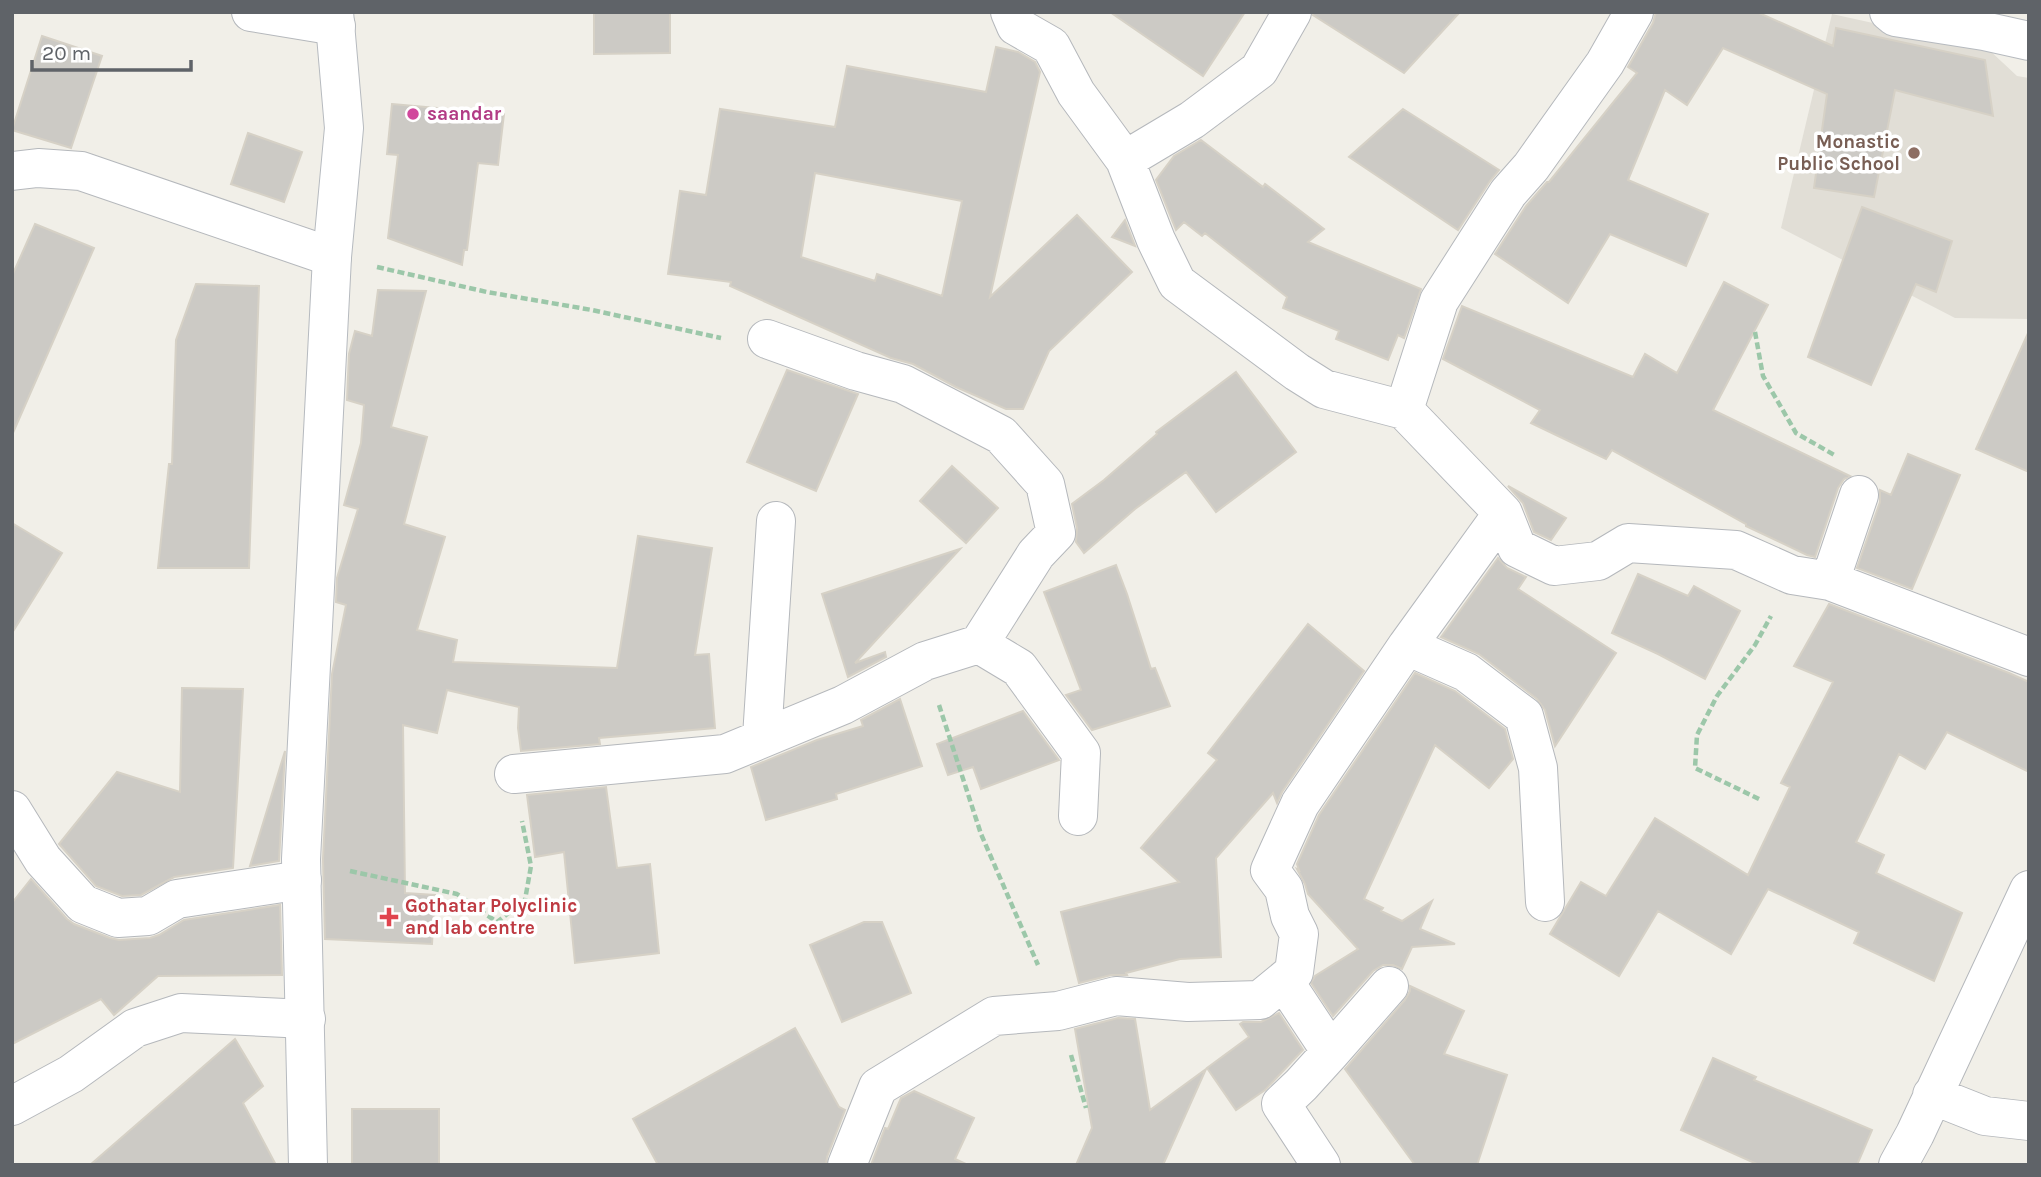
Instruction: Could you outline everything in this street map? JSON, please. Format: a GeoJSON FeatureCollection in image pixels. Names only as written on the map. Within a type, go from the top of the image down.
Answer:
{"type":"FeatureCollection","features":[{"type":"Feature","properties":{"kind":"street"},"geometry":{"type":"LineString","coordinates":[[251,12],[335,19],[344,128],[332,257],[302,870],[308,1165]]}},
{"type":"Feature","properties":{"kind":"street"},"geometry":{"type":"LineString","coordinates":[[1010,12],[1016,26],[1051,46],[1076,93],[1125,160],[1156,240],[1177,283],[1324,389],[1404,410],[1503,513],[1517,548],[1553,566],[1598,561],[1628,543],[1736,550],[1792,575],[1830,582],[2029,657]]}},
{"type":"Feature","properties":{"kind":"street"},"geometry":{"type":"LineString","coordinates":[[1125,160],[1192,120],[1259,70],[1292,12]]}},
{"type":"Feature","properties":{"kind":"street"},"geometry":{"type":"LineString","coordinates":[[1404,410],[1439,301],[1508,193],[1531,167],[1605,63],[1634,12]]}},
{"type":"Feature","properties":{"kind":"street"},"geometry":{"type":"LineString","coordinates":[[1889,12],[1895,17],[2029,41]]}},
{"type":"Feature","properties":{"kind":"street"},"geometry":{"type":"LineString","coordinates":[[12,171],[38,168],[81,172],[332,257]]}},
{"type":"Feature","properties":{"kind":"street"},"geometry":{"type":"LineString","coordinates":[[514,774],[725,754],[843,705],[925,661],[979,643],[1036,554],[1056,533],[1045,484],[1001,435],[903,384],[856,371],[767,339]]}},
{"type":"Feature","properties":{"kind":"street"},"geometry":{"type":"LineString","coordinates":[[1830,582],[1859,495]]}},
{"type":"Feature","properties":{"kind":"street"},"geometry":{"type":"LineString","coordinates":[[847,1165],[878,1087],[994,1016],[1058,1011],[1116,996],[1188,1002],[1260,1000],[1294,972],[1299,934],[1290,916],[1284,889],[1270,870],[1300,804],[1407,646],[1503,513]]}},
{"type":"Feature","properties":{"kind":"street"},"geometry":{"type":"LineString","coordinates":[[762,737],[776,521]]}},
{"type":"Feature","properties":{"kind":"street"},"geometry":{"type":"LineString","coordinates":[[979,643],[1019,668],[1081,753],[1078,816]]}},
{"type":"Feature","properties":{"kind":"street"},"geometry":{"type":"LineString","coordinates":[[1407,646],[1466,672],[1524,716],[1538,768],[1545,902]]}},
{"type":"Feature","properties":{"kind":"street"},"geometry":{"type":"LineString","coordinates":[[12,810],[43,860],[83,904],[118,918],[148,916],[177,899],[302,870]]}},
{"type":"Feature","properties":{"kind":"street"},"geometry":{"type":"LineString","coordinates":[[1898,1165],[2029,890]]}},
{"type":"Feature","properties":{"kind":"street"},"geometry":{"type":"LineString","coordinates":[[1284,981],[1331,1052]]}},
{"type":"Feature","properties":{"kind":"street"},"geometry":{"type":"LineString","coordinates":[[1321,1165],[1281,1104],[1389,986]]}},
{"type":"Feature","properties":{"kind":"street"},"geometry":{"type":"LineString","coordinates":[[12,1106],[71,1074],[135,1028],[181,1013],[306,1019]]}},
{"type":"Feature","properties":{"kind":"street"},"geometry":{"type":"LineString","coordinates":[[1932,1096],[1985,1116],[2029,1121]]}},
{"type":"Feature","properties":{"kind":"path"},"geometry":{"type":"LineString","coordinates":[[332,257],[487,292],[592,310],[719,338],[767,339]]}},
{"type":"Feature","properties":{"kind":"path"},"geometry":{"type":"LineString","coordinates":[[1755,332],[1763,376],[1796,433],[1842,459],[1859,495]]}},
{"type":"Feature","properties":{"kind":"path"},"geometry":{"type":"LineString","coordinates":[[1759,799],[1695,768],[1697,735],[1717,696],[1755,645],[1792,575]]}},
{"type":"Feature","properties":{"kind":"path"},"geometry":{"type":"LineString","coordinates":[[925,661],[981,834],[1058,1011],[1086,1108]]}},
{"type":"Feature","properties":{"kind":"path"},"geometry":{"type":"LineString","coordinates":[[302,870],[370,876],[457,894],[497,922],[525,900],[531,866],[514,774]]}},
{"type":"Feature","properties":{"kind":"shaded area","name":"Monastic Public School"},"geometry":{"type":"Polygon","coordinates":[[[1832,14],[1987,48],[2017,76],[2029,78],[2029,319],[1955,318],[1781,228],[1832,14]]]}},
{"type":"Feature","properties":{"kind":"building"},"geometry":{"type":"Polygon","coordinates":[[[594,12],[670,12],[670,53],[594,54],[594,12]]]}},
{"type":"Feature","properties":{"kind":"building"},"geometry":{"type":"Polygon","coordinates":[[[1110,12],[1245,12],[1203,76],[1110,12]]]}},
{"type":"Feature","properties":{"kind":"building"},"geometry":{"type":"Polygon","coordinates":[[[1314,12],[1460,12],[1404,73],[1313,15],[1314,12]]]}},
{"type":"Feature","properties":{"kind":"building"},"geometry":{"type":"Polygon","coordinates":[[[1656,12],[1757,12],[1833,46],[1836,28],[1985,60],[1993,116],[1895,90],[1874,197],[1814,188],[1827,94],[1723,48],[1687,105],[1665,90],[1628,180],[1708,214],[1686,266],[1610,234],[1568,303],[1495,254],[1526,206],[1549,182],[1637,73],[1628,67],[1653,23],[1656,12]]]}},
{"type":"Feature","properties":{"kind":"building"},"geometry":{"type":"Polygon","coordinates":[[[42,36],[102,56],[71,148],[12,130],[42,36]]]}},
{"type":"Feature","properties":{"kind":"building"},"geometry":{"type":"Polygon","coordinates":[[[996,47],[1018,52],[1035,62],[1040,72],[990,297],[1077,215],[1132,272],[1049,351],[1023,409],[1006,409],[913,364],[891,358],[730,286],[731,282],[668,274],[680,191],[706,195],[720,109],[835,127],[847,66],[986,92],[996,47]],[[815,173],[801,257],[875,281],[877,274],[942,296],[962,201],[815,173]]]}},
{"type":"Feature","properties":{"kind":"building"},"geometry":{"type":"Polygon","coordinates":[[[392,104],[504,114],[498,165],[478,163],[467,250],[464,250],[462,265],[388,238],[398,155],[387,154],[392,104]]]}},
{"type":"Feature","properties":{"kind":"building"},"geometry":{"type":"Polygon","coordinates":[[[1403,109],[1499,170],[1458,230],[1349,157],[1403,109]]]}},
{"type":"Feature","properties":{"kind":"building"},"geometry":{"type":"Polygon","coordinates":[[[248,133],[302,152],[284,202],[231,184],[248,133]]]}},
{"type":"Feature","properties":{"kind":"building"},"geometry":{"type":"Polygon","coordinates":[[[1201,140],[1324,229],[1308,242],[1421,289],[1404,338],[1398,335],[1388,360],[1336,339],[1339,331],[1283,308],[1287,297],[1205,233],[1202,236],[1184,222],[1176,230],[1156,180],[1174,156],[1201,140]]]}},
{"type":"Feature","properties":{"kind":"building"},"geometry":{"type":"Polygon","coordinates":[[[1862,207],[1952,241],[1936,292],[1916,284],[1871,385],[1808,357],[1862,207]]]}},
{"type":"Feature","properties":{"kind":"building"},"geometry":{"type":"Polygon","coordinates":[[[1125,220],[1135,246],[1112,237],[1125,220]]]}},
{"type":"Feature","properties":{"kind":"building"},"geometry":{"type":"Polygon","coordinates":[[[35,224],[94,248],[12,435],[12,276],[35,224]]]}},
{"type":"Feature","properties":{"kind":"building"},"geometry":{"type":"Polygon","coordinates":[[[1724,282],[1768,305],[1713,410],[1850,476],[1844,479],[1838,488],[1815,557],[1746,526],[1612,450],[1606,459],[1531,423],[1540,410],[1443,359],[1462,306],[1633,377],[1645,354],[1677,373],[1724,282]]]}},
{"type":"Feature","properties":{"kind":"building"},"geometry":{"type":"Polygon","coordinates":[[[196,284],[259,286],[249,568],[158,568],[169,464],[172,464],[176,340],[196,284]]]}},
{"type":"Feature","properties":{"kind":"building"},"geometry":{"type":"Polygon","coordinates":[[[378,290],[426,291],[391,427],[427,437],[404,524],[445,537],[417,630],[457,640],[453,662],[617,668],[638,536],[712,548],[695,655],[709,654],[715,728],[599,738],[600,744],[521,751],[519,707],[447,690],[437,733],[403,725],[405,893],[435,895],[432,944],[325,939],[323,859],[332,674],[346,605],[336,602],[337,578],[358,509],[344,505],[361,443],[364,405],[347,400],[349,354],[355,331],[372,336],[378,290]]]}},
{"type":"Feature","properties":{"kind":"building"},"geometry":{"type":"Polygon","coordinates":[[[2029,331],[2029,472],[1976,449],[2029,331]]]}},
{"type":"Feature","properties":{"kind":"building"},"geometry":{"type":"Polygon","coordinates":[[[787,370],[858,394],[816,491],[747,462],[787,370]]]}},
{"type":"Feature","properties":{"kind":"building"},"geometry":{"type":"Polygon","coordinates":[[[1236,372],[1296,452],[1216,512],[1186,472],[1135,509],[1084,553],[1076,542],[1077,528],[1072,504],[1104,480],[1157,434],[1156,432],[1236,372]]]}},
{"type":"Feature","properties":{"kind":"building"},"geometry":{"type":"Polygon","coordinates":[[[1908,454],[1960,475],[1912,589],[1857,568],[1880,502],[1880,490],[1891,495],[1908,454]]]}},
{"type":"Feature","properties":{"kind":"building"},"geometry":{"type":"Polygon","coordinates":[[[952,466],[998,508],[966,543],[920,501],[952,466]]]}},
{"type":"Feature","properties":{"kind":"building"},"geometry":{"type":"Polygon","coordinates":[[[1508,486],[1566,518],[1551,540],[1534,532],[1523,503],[1508,486]]]}},
{"type":"Feature","properties":{"kind":"building"},"geometry":{"type":"Polygon","coordinates":[[[12,523],[62,553],[12,633],[12,523]]]}},
{"type":"Feature","properties":{"kind":"building"},"geometry":{"type":"Polygon","coordinates":[[[960,549],[855,663],[885,652],[886,657],[848,677],[822,594],[960,549]]]}},
{"type":"Feature","properties":{"kind":"building"},"geometry":{"type":"Polygon","coordinates":[[[1498,558],[1507,568],[1526,577],[1518,589],[1616,653],[1555,746],[1545,710],[1537,699],[1479,654],[1441,637],[1498,558]]]}},
{"type":"Feature","properties":{"kind":"building"},"geometry":{"type":"Polygon","coordinates":[[[1116,565],[1151,669],[1155,668],[1170,706],[1092,730],[1066,695],[1081,690],[1044,592],[1116,565]]]}},
{"type":"Feature","properties":{"kind":"building"},"geometry":{"type":"Polygon","coordinates":[[[1638,574],[1688,596],[1694,586],[1740,611],[1705,679],[1612,633],[1638,574]]]}},
{"type":"Feature","properties":{"kind":"building"},"geometry":{"type":"Polygon","coordinates":[[[1829,604],[2029,682],[2029,772],[1947,732],[1925,769],[1899,754],[1856,842],[1884,855],[1876,873],[1962,913],[1934,981],[1854,943],[1859,932],[1768,889],[1731,954],[1658,911],[1619,976],[1550,934],[1581,882],[1606,896],[1655,818],[1748,875],[1790,787],[1781,783],[1833,682],[1794,666],[1829,604]]]}},
{"type":"Feature","properties":{"kind":"building"},"geometry":{"type":"Polygon","coordinates":[[[1308,624],[1364,671],[1277,803],[1273,793],[1216,858],[1221,957],[1180,959],[1126,973],[1127,975],[1111,975],[1079,983],[1061,912],[1179,882],[1141,848],[1217,760],[1208,753],[1308,624]]]}},
{"type":"Feature","properties":{"kind":"building"},"geometry":{"type":"Polygon","coordinates":[[[1415,673],[1455,691],[1505,729],[1513,759],[1489,788],[1435,745],[1364,899],[1402,921],[1432,901],[1420,929],[1455,944],[1412,947],[1402,969],[1383,965],[1373,971],[1333,1016],[1311,983],[1315,976],[1358,949],[1308,894],[1297,864],[1319,815],[1415,673]]]}},
{"type":"Feature","properties":{"kind":"building"},"geometry":{"type":"Polygon","coordinates":[[[182,688],[243,689],[233,868],[174,877],[141,895],[122,896],[96,886],[59,844],[117,772],[180,792],[182,688]]]}},
{"type":"Feature","properties":{"kind":"building"},"geometry":{"type":"Polygon","coordinates":[[[900,699],[922,766],[836,794],[837,799],[766,820],[751,767],[817,740],[863,726],[861,720],[900,699]]]}},
{"type":"Feature","properties":{"kind":"building"},"geometry":{"type":"Polygon","coordinates":[[[1023,711],[1059,760],[981,789],[973,767],[948,775],[937,744],[1023,711]]]}},
{"type":"Feature","properties":{"kind":"building"},"geometry":{"type":"Polygon","coordinates":[[[285,751],[279,861],[250,866],[285,751]]]}},
{"type":"Feature","properties":{"kind":"building"},"geometry":{"type":"Polygon","coordinates":[[[606,787],[617,868],[650,864],[659,953],[575,963],[564,852],[535,857],[527,795],[606,787]]]}},
{"type":"Feature","properties":{"kind":"building"},"geometry":{"type":"Polygon","coordinates":[[[31,879],[74,924],[119,940],[150,938],[184,920],[280,905],[282,975],[158,976],[114,1015],[101,999],[12,1044],[12,903],[31,879]]]}},
{"type":"Feature","properties":{"kind":"building"},"geometry":{"type":"Polygon","coordinates":[[[864,922],[882,922],[911,993],[842,1022],[810,945],[864,922]]]}},
{"type":"Feature","properties":{"kind":"building"},"geometry":{"type":"Polygon","coordinates":[[[1410,986],[1464,1011],[1444,1054],[1507,1075],[1477,1165],[1415,1165],[1345,1069],[1405,1000],[1410,986]]]}},
{"type":"Feature","properties":{"kind":"building"},"geometry":{"type":"Polygon","coordinates":[[[1279,1013],[1303,1050],[1265,1090],[1236,1110],[1207,1068],[1249,1037],[1240,1024],[1261,1022],[1279,1013]]]}},
{"type":"Feature","properties":{"kind":"building"},"geometry":{"type":"Polygon","coordinates":[[[1118,1018],[1135,1019],[1150,1110],[1206,1069],[1163,1165],[1076,1165],[1092,1128],[1075,1029],[1118,1018]]]}},
{"type":"Feature","properties":{"kind":"building"},"geometry":{"type":"Polygon","coordinates":[[[795,1028],[839,1107],[845,1110],[826,1165],[658,1165],[633,1119],[795,1028]]]}},
{"type":"Feature","properties":{"kind":"building"},"geometry":{"type":"Polygon","coordinates":[[[235,1039],[263,1086],[243,1103],[276,1165],[90,1165],[235,1039]]]}},
{"type":"Feature","properties":{"kind":"building"},"geometry":{"type":"Polygon","coordinates":[[[1713,1058],[1756,1077],[1754,1080],[1872,1130],[1857,1165],[1759,1165],[1681,1130],[1713,1058]]]}},
{"type":"Feature","properties":{"kind":"building"},"geometry":{"type":"Polygon","coordinates":[[[914,1091],[974,1118],[955,1159],[968,1165],[871,1165],[885,1128],[888,1129],[901,1098],[914,1091]]]}},
{"type":"Feature","properties":{"kind":"building"},"geometry":{"type":"Polygon","coordinates":[[[352,1109],[439,1109],[439,1165],[352,1165],[352,1109]]]}},
{"type":"Feature","properties":{"kind":"place","name":"saandar"},"geometry":{"type":"Point","coordinates":[413,114]}},
{"type":"Feature","properties":{"kind":"place","name":"Monastic Public School"},"geometry":{"type":"Point","coordinates":[1914,153]}},
{"type":"Feature","properties":{"kind":"place","name":"Gothatar Polyclinic and lab centre"},"geometry":{"type":"Point","coordinates":[389,917]}}]}
